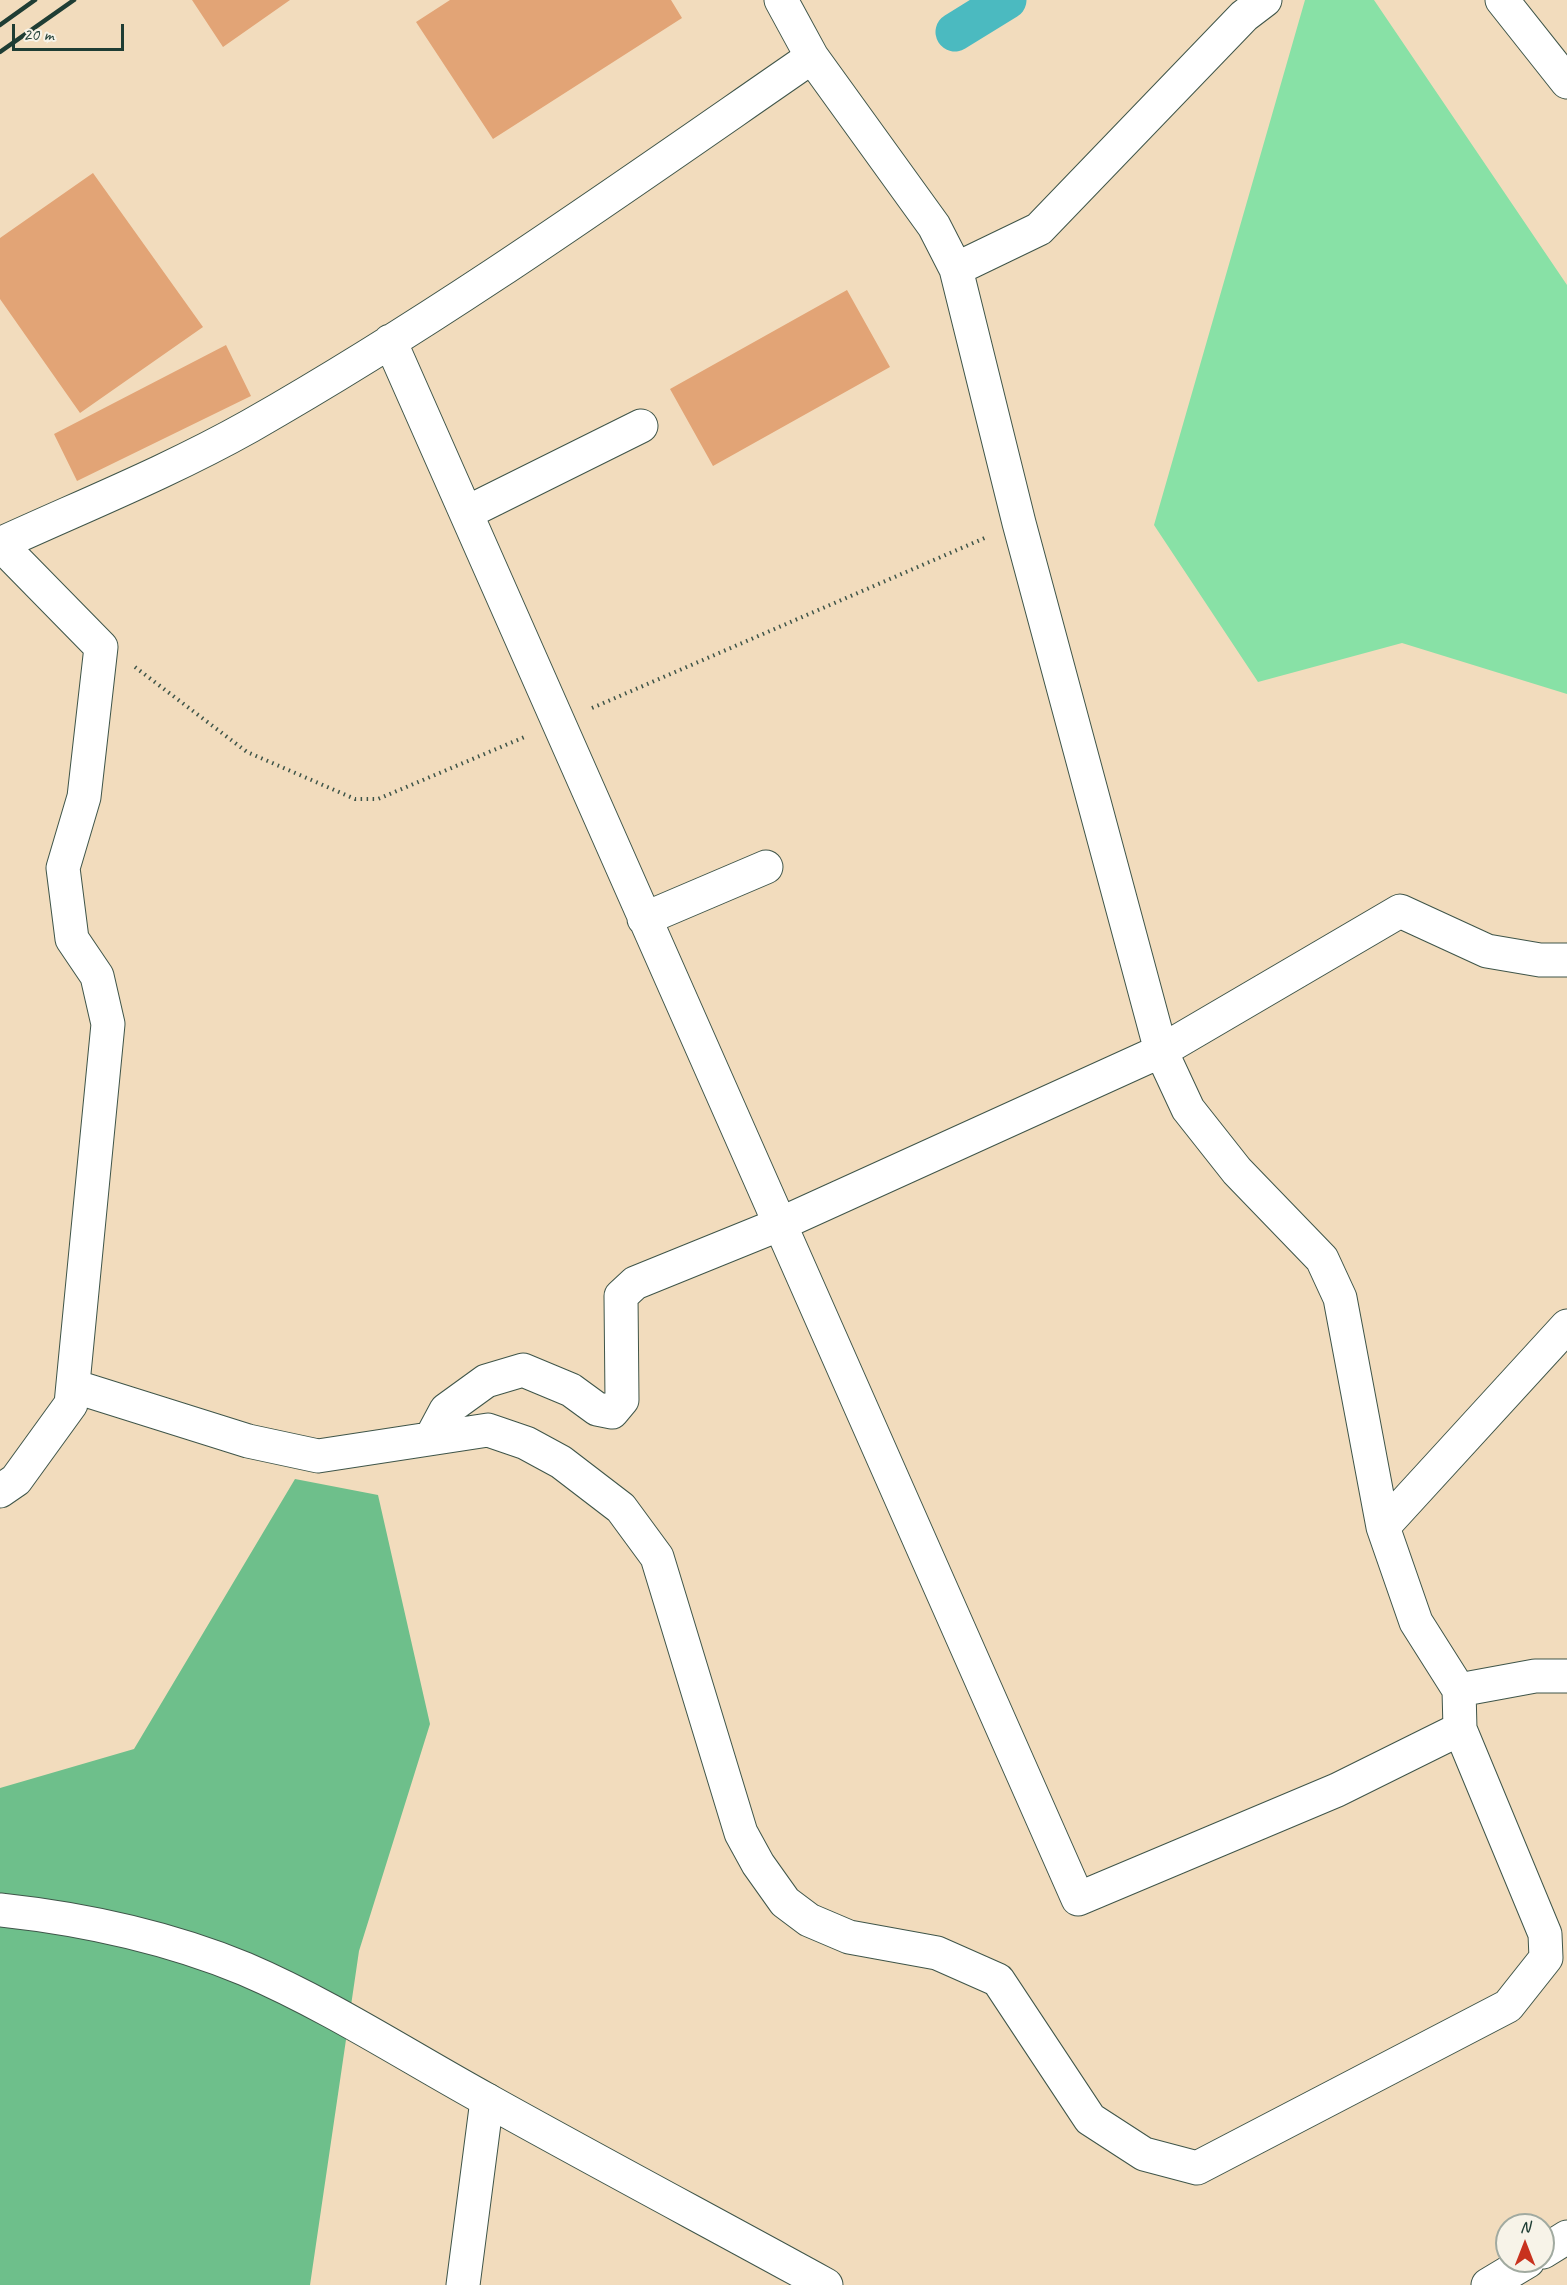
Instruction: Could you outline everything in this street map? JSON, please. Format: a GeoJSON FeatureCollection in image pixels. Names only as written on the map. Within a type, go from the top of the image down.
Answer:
{"type":"FeatureCollection","features":[{"type":"Feature","properties":{"kind":"street"},"geometry":{"type":"LineString","coordinates":[[73,1386],[248,1441],[318,1456],[488,1430],[526,1443],[561,1462],[621,1508],[657,1557],[741,1833],[784,1902],[809,1920],[849,1937],[937,1953],[998,1980],[1090,2119],[1144,2154],[1197,2168],[1508,2007],[1546,1958],[1545,1934],[1461,1729],[1459,1690],[1416,1622],[1383,1527],[1340,1298],[1322,1259],[1237,1171],[1188,1109],[1161,1051],[1019,523],[956,269],[933,226],[812,57],[781,0]]}},
{"type":"Feature","properties":{"kind":"street"},"geometry":{"type":"LineString","coordinates":[[956,269],[1039,229],[1244,16],[1265,0]]}},
{"type":"Feature","properties":{"kind":"street"},"geometry":{"type":"LineString","coordinates":[[1502,0],[1567,82]]}},
{"type":"Feature","properties":{"kind":"street"},"geometry":{"type":"LineString","coordinates":[[0,1491],[16,1480],[71,1404],[108,1024],[97,976],[72,939],[63,868],[84,797],[101,647],[0,544],[240,431],[390,341],[591,209],[812,57]]}},
{"type":"Feature","properties":{"kind":"street"},"geometry":{"type":"LineString","coordinates":[[390,341],[778,1225],[1078,1899],[1337,1790],[1461,1729]]}},
{"type":"Feature","properties":{"kind":"street"},"geometry":{"type":"LineString","coordinates":[[466,513],[641,426]]}},
{"type":"Feature","properties":{"kind":"street"},"geometry":{"type":"LineString","coordinates":[[644,919],[766,867]]}},
{"type":"Feature","properties":{"kind":"street"},"geometry":{"type":"LineString","coordinates":[[431,1438],[446,1410],[486,1381],[523,1370],[571,1390],[597,1409],[612,1412],[622,1400],[621,1296],[634,1282],[778,1225],[1161,1051],[1400,911],[1487,951],[1540,960],[1567,960]]}},
{"type":"Feature","properties":{"kind":"street"},"geometry":{"type":"LineString","coordinates":[[1383,1527],[1567,1326]]}},
{"type":"Feature","properties":{"kind":"street"},"geometry":{"type":"LineString","coordinates":[[1459,1690],[1535,1676],[1567,1676]]}},
{"type":"Feature","properties":{"kind":"street"},"geometry":{"type":"LineString","coordinates":[[0,1910],[53,1916],[144,1934],[245,1970],[368,2032],[487,2100],[826,2285]]}},
{"type":"Feature","properties":{"kind":"street"},"geometry":{"type":"LineString","coordinates":[[463,2285],[487,2100]]}},
{"type":"Feature","properties":{"kind":"street"},"geometry":{"type":"LineString","coordinates":[[1488,2285],[1508,2273]]}},
{"type":"Feature","properties":{"kind":"green space"},"geometry":{"type":"Polygon","coordinates":[[[1305,0],[1374,0],[1567,285],[1567,694],[1402,643],[1258,682],[1154,525],[1305,0]]]}},
{"type":"Feature","properties":{"kind":"green space"},"geometry":{"type":"Polygon","coordinates":[[[295,1479],[378,1495],[430,1724],[359,1951],[310,2285],[0,2285],[0,1788],[134,1749],[295,1479]]]}},
{"type":"Feature","properties":{"kind":"building"},"geometry":{"type":"Polygon","coordinates":[[[192,0],[290,0],[223,47],[192,0]]]}},
{"type":"Feature","properties":{"kind":"building"},"geometry":{"type":"Polygon","coordinates":[[[450,0],[671,0],[682,18],[493,139],[416,22],[450,0]]]}},
{"type":"Feature","properties":{"kind":"building"},"geometry":{"type":"Polygon","coordinates":[[[93,173],[203,327],[80,413],[0,299],[0,238],[93,173]]]}},
{"type":"Feature","properties":{"kind":"building"},"geometry":{"type":"Polygon","coordinates":[[[847,290],[890,367],[713,466],[670,389],[847,290]]]}},
{"type":"Feature","properties":{"kind":"building"},"geometry":{"type":"Polygon","coordinates":[[[226,345],[251,396],[77,481],[54,434],[226,345]]]}},
{"type":"Feature","properties":{"kind":"waterway"},"geometry":{"type":"LineString","coordinates":[[955,32],[1007,0]]}},
{"type":"Feature","properties":{"kind":"railway"},"geometry":{"type":"LineString","coordinates":[[0,25],[35,0]]}},
{"type":"Feature","properties":{"kind":"railway"},"geometry":{"type":"LineString","coordinates":[[0,52],[74,0]]}}]}
